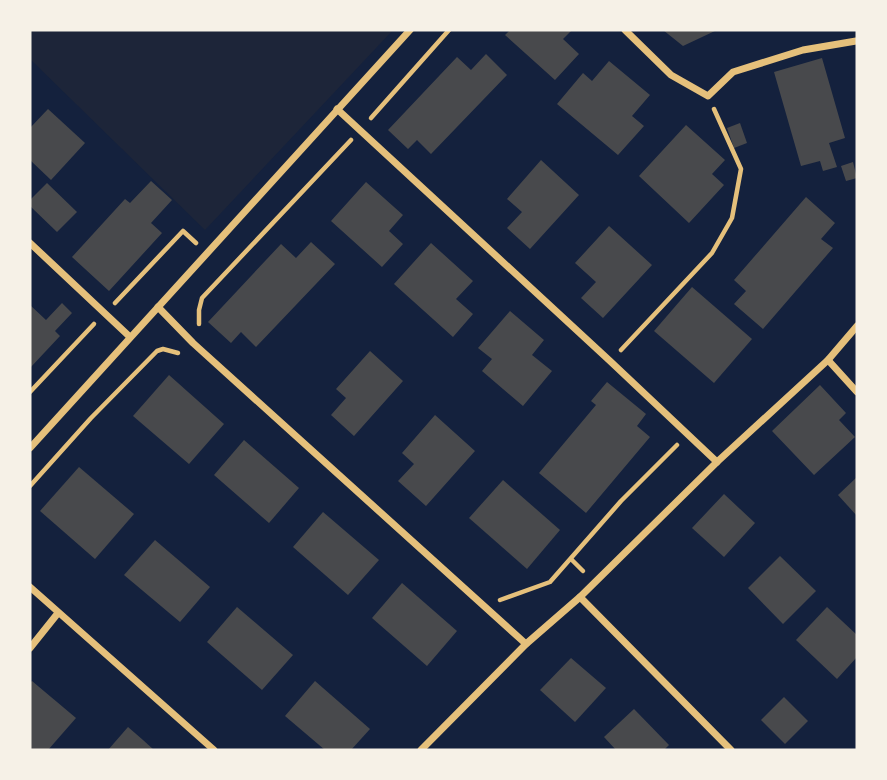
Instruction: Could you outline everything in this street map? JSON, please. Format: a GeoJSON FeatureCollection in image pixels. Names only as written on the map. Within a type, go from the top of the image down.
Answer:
{"type":"FeatureCollection","features":[{"type":"Feature","properties":{"kind":"street"},"geometry":{"type":"LineString","coordinates":[[30,448],[410,30]]}},
{"type":"Feature","properties":{"kind":"street"},"geometry":{"type":"LineString","coordinates":[[625,30],[671,75],[708,96],[733,72],[803,50],[857,41]]}},
{"type":"Feature","properties":{"kind":"street"},"geometry":{"type":"LineString","coordinates":[[337,110],[717,462]]}},
{"type":"Feature","properties":{"kind":"street"},"geometry":{"type":"LineString","coordinates":[[30,243],[130,337]]}},
{"type":"Feature","properties":{"kind":"street"},"geometry":{"type":"LineString","coordinates":[[158,307],[193,343],[526,644]]}},
{"type":"Feature","properties":{"kind":"street"},"geometry":{"type":"LineString","coordinates":[[421,750],[526,644],[580,597],[717,462],[828,360],[857,326]]}},
{"type":"Feature","properties":{"kind":"street"},"geometry":{"type":"LineString","coordinates":[[828,360],[857,392]]}},
{"type":"Feature","properties":{"kind":"street"},"geometry":{"type":"LineString","coordinates":[[30,587],[214,750]]}},
{"type":"Feature","properties":{"kind":"street"},"geometry":{"type":"LineString","coordinates":[[580,597],[731,750]]}},
{"type":"Feature","properties":{"kind":"street"},"geometry":{"type":"LineString","coordinates":[[30,648],[58,613]]}},
{"type":"Feature","properties":{"kind":"path"},"geometry":{"type":"LineString","coordinates":[[201,335],[199,310],[202,298],[360,131],[449,30]]}},
{"type":"Feature","properties":{"kind":"path"},"geometry":{"type":"LineString","coordinates":[[610,361],[712,253],[732,218],[741,169],[708,96]]}},
{"type":"Feature","properties":{"kind":"path"},"geometry":{"type":"LineString","coordinates":[[30,486],[91,418],[157,351],[163,349],[183,355]]}},
{"type":"Feature","properties":{"kind":"path"},"geometry":{"type":"LineString","coordinates":[[483,606],[550,582],[621,501],[687,434]]}},
{"type":"Feature","properties":{"kind":"shaded area"},"geometry":{"type":"Polygon","coordinates":[[[30,30],[393,30],[205,230],[30,59],[30,30]]]}},
{"type":"Feature","properties":{"kind":"building"},"geometry":{"type":"Polygon","coordinates":[[[510,30],[572,30],[563,39],[579,54],[555,80],[505,35],[510,30]]]}},
{"type":"Feature","properties":{"kind":"building"},"geometry":{"type":"Polygon","coordinates":[[[663,30],[717,30],[683,46],[663,30]]]}},
{"type":"Feature","properties":{"kind":"building"},"geometry":{"type":"Polygon","coordinates":[[[486,54],[507,75],[431,154],[417,140],[408,149],[388,130],[457,57],[471,70],[486,54]]]}},
{"type":"Feature","properties":{"kind":"building"},"geometry":{"type":"Polygon","coordinates":[[[822,58],[845,138],[829,143],[837,167],[823,171],[820,161],[801,166],[774,72],[822,58]]]}},
{"type":"Feature","properties":{"kind":"building"},"geometry":{"type":"Polygon","coordinates":[[[609,61],[650,95],[632,116],[644,126],[618,155],[557,104],[583,73],[592,81],[609,61]]]}},
{"type":"Feature","properties":{"kind":"building"},"geometry":{"type":"Polygon","coordinates":[[[48,109],[85,143],[51,180],[30,160],[30,128],[48,109]]]}},
{"type":"Feature","properties":{"kind":"building"},"geometry":{"type":"Polygon","coordinates":[[[740,123],[747,143],[734,148],[727,128],[740,123]]]}},
{"type":"Feature","properties":{"kind":"building"},"geometry":{"type":"Polygon","coordinates":[[[686,125],[725,160],[712,174],[724,185],[689,223],[639,176],[686,125]]]}},
{"type":"Feature","properties":{"kind":"building"},"geometry":{"type":"Polygon","coordinates":[[[541,160],[579,195],[530,249],[507,228],[522,212],[507,199],[541,160]]]}},
{"type":"Feature","properties":{"kind":"building"},"geometry":{"type":"Polygon","coordinates":[[[853,162],[857,178],[846,181],[841,166],[853,162]]]}},
{"type":"Feature","properties":{"kind":"building"},"geometry":{"type":"Polygon","coordinates":[[[151,181],[172,200],[151,223],[162,233],[109,291],[72,257],[125,199],[130,203],[151,181]]]}},
{"type":"Feature","properties":{"kind":"building"},"geometry":{"type":"Polygon","coordinates":[[[366,182],[403,215],[389,231],[403,244],[382,267],[331,221],[366,182]]]}},
{"type":"Feature","properties":{"kind":"building"},"geometry":{"type":"Polygon","coordinates":[[[47,183],[77,212],[57,232],[30,206],[30,200],[47,183]]]}},
{"type":"Feature","properties":{"kind":"building"},"geometry":{"type":"Polygon","coordinates":[[[806,197],[835,223],[821,239],[833,248],[763,329],[734,304],[746,291],[734,280],[806,197]]]}},
{"type":"Feature","properties":{"kind":"building"},"geometry":{"type":"Polygon","coordinates":[[[609,226],[652,265],[603,318],[581,298],[596,282],[575,263],[609,226]]]}},
{"type":"Feature","properties":{"kind":"building"},"geometry":{"type":"Polygon","coordinates":[[[311,242],[335,264],[256,347],[241,332],[231,343],[208,322],[281,244],[296,258],[311,242]]]}},
{"type":"Feature","properties":{"kind":"building"},"geometry":{"type":"Polygon","coordinates":[[[431,243],[473,281],[456,299],[473,314],[453,337],[394,284],[431,243]]]}},
{"type":"Feature","properties":{"kind":"building"},"geometry":{"type":"Polygon","coordinates":[[[692,287],[752,339],[714,383],[654,331],[692,287]]]}},
{"type":"Feature","properties":{"kind":"building"},"geometry":{"type":"Polygon","coordinates":[[[62,303],[72,313],[55,331],[60,336],[30,368],[30,305],[46,320],[62,303]]]}},
{"type":"Feature","properties":{"kind":"building"},"geometry":{"type":"Polygon","coordinates":[[[510,311],[544,340],[532,355],[552,371],[523,406],[482,371],[492,359],[478,348],[510,311]]]}},
{"type":"Feature","properties":{"kind":"building"},"geometry":{"type":"Polygon","coordinates":[[[370,351],[403,381],[354,436],[331,415],[346,398],[336,389],[370,351]]]}},
{"type":"Feature","properties":{"kind":"building"},"geometry":{"type":"Polygon","coordinates":[[[169,375],[224,424],[189,464],[133,416],[169,375]]]}},
{"type":"Feature","properties":{"kind":"building"},"geometry":{"type":"Polygon","coordinates":[[[607,382],[646,414],[637,426],[650,437],[586,513],[539,473],[596,405],[591,401],[607,382]]]}},
{"type":"Feature","properties":{"kind":"building"},"geometry":{"type":"Polygon","coordinates":[[[820,385],[846,413],[839,420],[855,437],[814,475],[772,431],[820,385]]]}},
{"type":"Feature","properties":{"kind":"building"},"geometry":{"type":"Polygon","coordinates":[[[435,415],[475,451],[426,506],[398,481],[414,464],[402,453],[435,415]]]}},
{"type":"Feature","properties":{"kind":"building"},"geometry":{"type":"Polygon","coordinates":[[[244,440],[299,488],[269,523],[214,475],[244,440]]]}},
{"type":"Feature","properties":{"kind":"building"},"geometry":{"type":"Polygon","coordinates":[[[79,467],[134,514],[95,559],[40,511],[79,467]]]}},
{"type":"Feature","properties":{"kind":"building"},"geometry":{"type":"Polygon","coordinates":[[[857,477],[857,516],[838,495],[857,477]]]}},
{"type":"Feature","properties":{"kind":"building"},"geometry":{"type":"Polygon","coordinates":[[[503,480],[560,530],[527,569],[469,518],[503,480]]]}},
{"type":"Feature","properties":{"kind":"building"},"geometry":{"type":"Polygon","coordinates":[[[724,494],[755,523],[724,557],[692,528],[724,494]]]}},
{"type":"Feature","properties":{"kind":"building"},"geometry":{"type":"Polygon","coordinates":[[[323,512],[379,560],[348,595],[293,547],[323,512]]]}},
{"type":"Feature","properties":{"kind":"building"},"geometry":{"type":"Polygon","coordinates":[[[155,540],[210,587],[180,622],[124,575],[155,540]]]}},
{"type":"Feature","properties":{"kind":"building"},"geometry":{"type":"Polygon","coordinates":[[[780,556],[816,591],[783,624],[748,588],[780,556]]]}},
{"type":"Feature","properties":{"kind":"building"},"geometry":{"type":"Polygon","coordinates":[[[402,583],[457,631],[427,666],[372,618],[402,583]]]}},
{"type":"Feature","properties":{"kind":"building"},"geometry":{"type":"Polygon","coordinates":[[[237,607],[293,655],[262,690],[207,642],[237,607]]]}},
{"type":"Feature","properties":{"kind":"building"},"geometry":{"type":"Polygon","coordinates":[[[827,607],[857,635],[857,657],[837,679],[796,640],[827,607]]]}},
{"type":"Feature","properties":{"kind":"building"},"geometry":{"type":"Polygon","coordinates":[[[571,658],[606,688],[575,722],[540,690],[571,658]]]}},
{"type":"Feature","properties":{"kind":"building"},"geometry":{"type":"Polygon","coordinates":[[[32,681],[76,718],[48,750],[30,750],[32,681]]]}},
{"type":"Feature","properties":{"kind":"building"},"geometry":{"type":"Polygon","coordinates":[[[315,681],[370,729],[351,750],[325,750],[285,716],[315,681]]]}},
{"type":"Feature","properties":{"kind":"building"},"geometry":{"type":"Polygon","coordinates":[[[784,697],[808,721],[785,744],[761,720],[784,697]]]}},
{"type":"Feature","properties":{"kind":"building"},"geometry":{"type":"Polygon","coordinates":[[[634,709],[669,745],[664,750],[616,750],[604,737],[634,709]]]}},
{"type":"Feature","properties":{"kind":"building"},"geometry":{"type":"Polygon","coordinates":[[[128,727],[143,740],[154,750],[108,750],[128,727]]]}}]}
